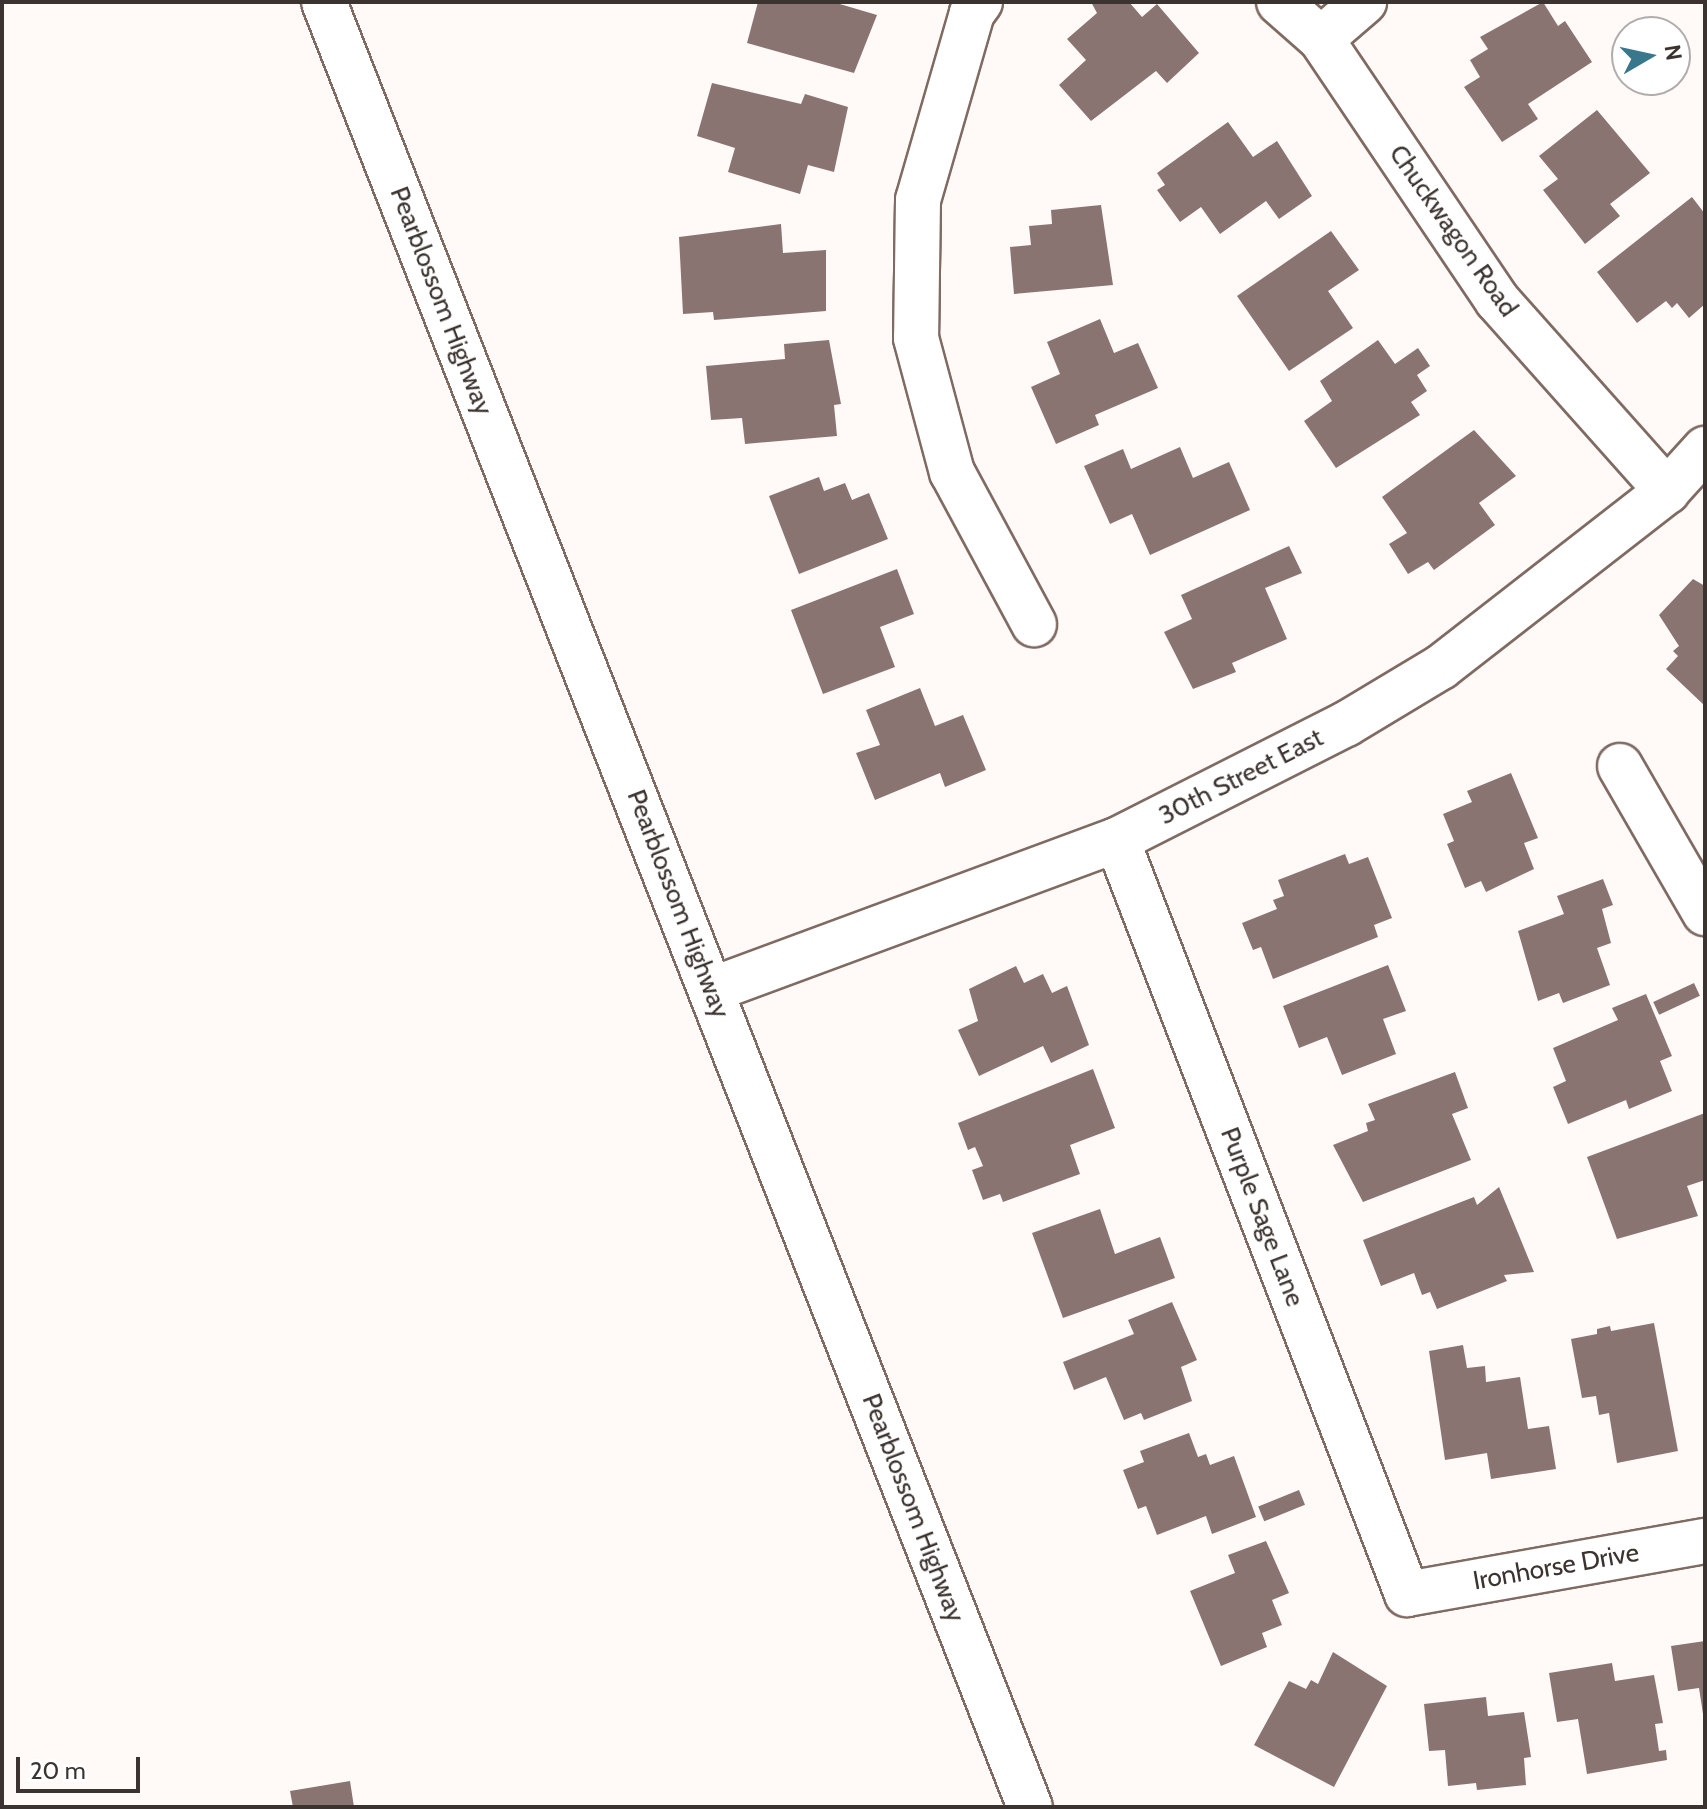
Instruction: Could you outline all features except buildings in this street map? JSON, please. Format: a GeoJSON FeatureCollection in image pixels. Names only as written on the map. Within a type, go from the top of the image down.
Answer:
{"type":"FeatureCollection","features":[{"type":"Feature","properties":{"kind":"street","name":"Pearblossom Highway"},"geometry":{"type":"LineString","coordinates":[[324,2],[1030,1807]]}},
{"type":"Feature","properties":{"kind":"street"},"geometry":{"type":"LineString","coordinates":[[980,2],[972,13],[918,200],[916,338],[952,472],[1034,624]]}},
{"type":"Feature","properties":{"kind":"street","name":"Chuckwagon Road"},"geometry":{"type":"LineString","coordinates":[[1279,2],[1321,39],[1497,300],[1667,491]]}},
{"type":"Feature","properties":{"kind":"street"},"geometry":{"type":"LineString","coordinates":[[1321,39],[1364,2]]}},
{"type":"Feature","properties":{"kind":"street","name":"30th Street East"},"geometry":{"type":"LineString","coordinates":[[711,990],[1117,840],[1346,724],[1441,667],[1667,491],[1705,449]]}},
{"type":"Feature","properties":{"kind":"street"},"geometry":{"type":"LineString","coordinates":[[1620,766],[1705,913]]}},
{"type":"Feature","properties":{"kind":"street","name":"Purple Sage Lane"},"geometry":{"type":"LineString","coordinates":[[1117,840],[1407,1594]]}},
{"type":"Feature","properties":{"kind":"street","name":"Ironhorse Drive"},"geometry":{"type":"LineString","coordinates":[[1407,1594],[1705,1541]]}}]}
